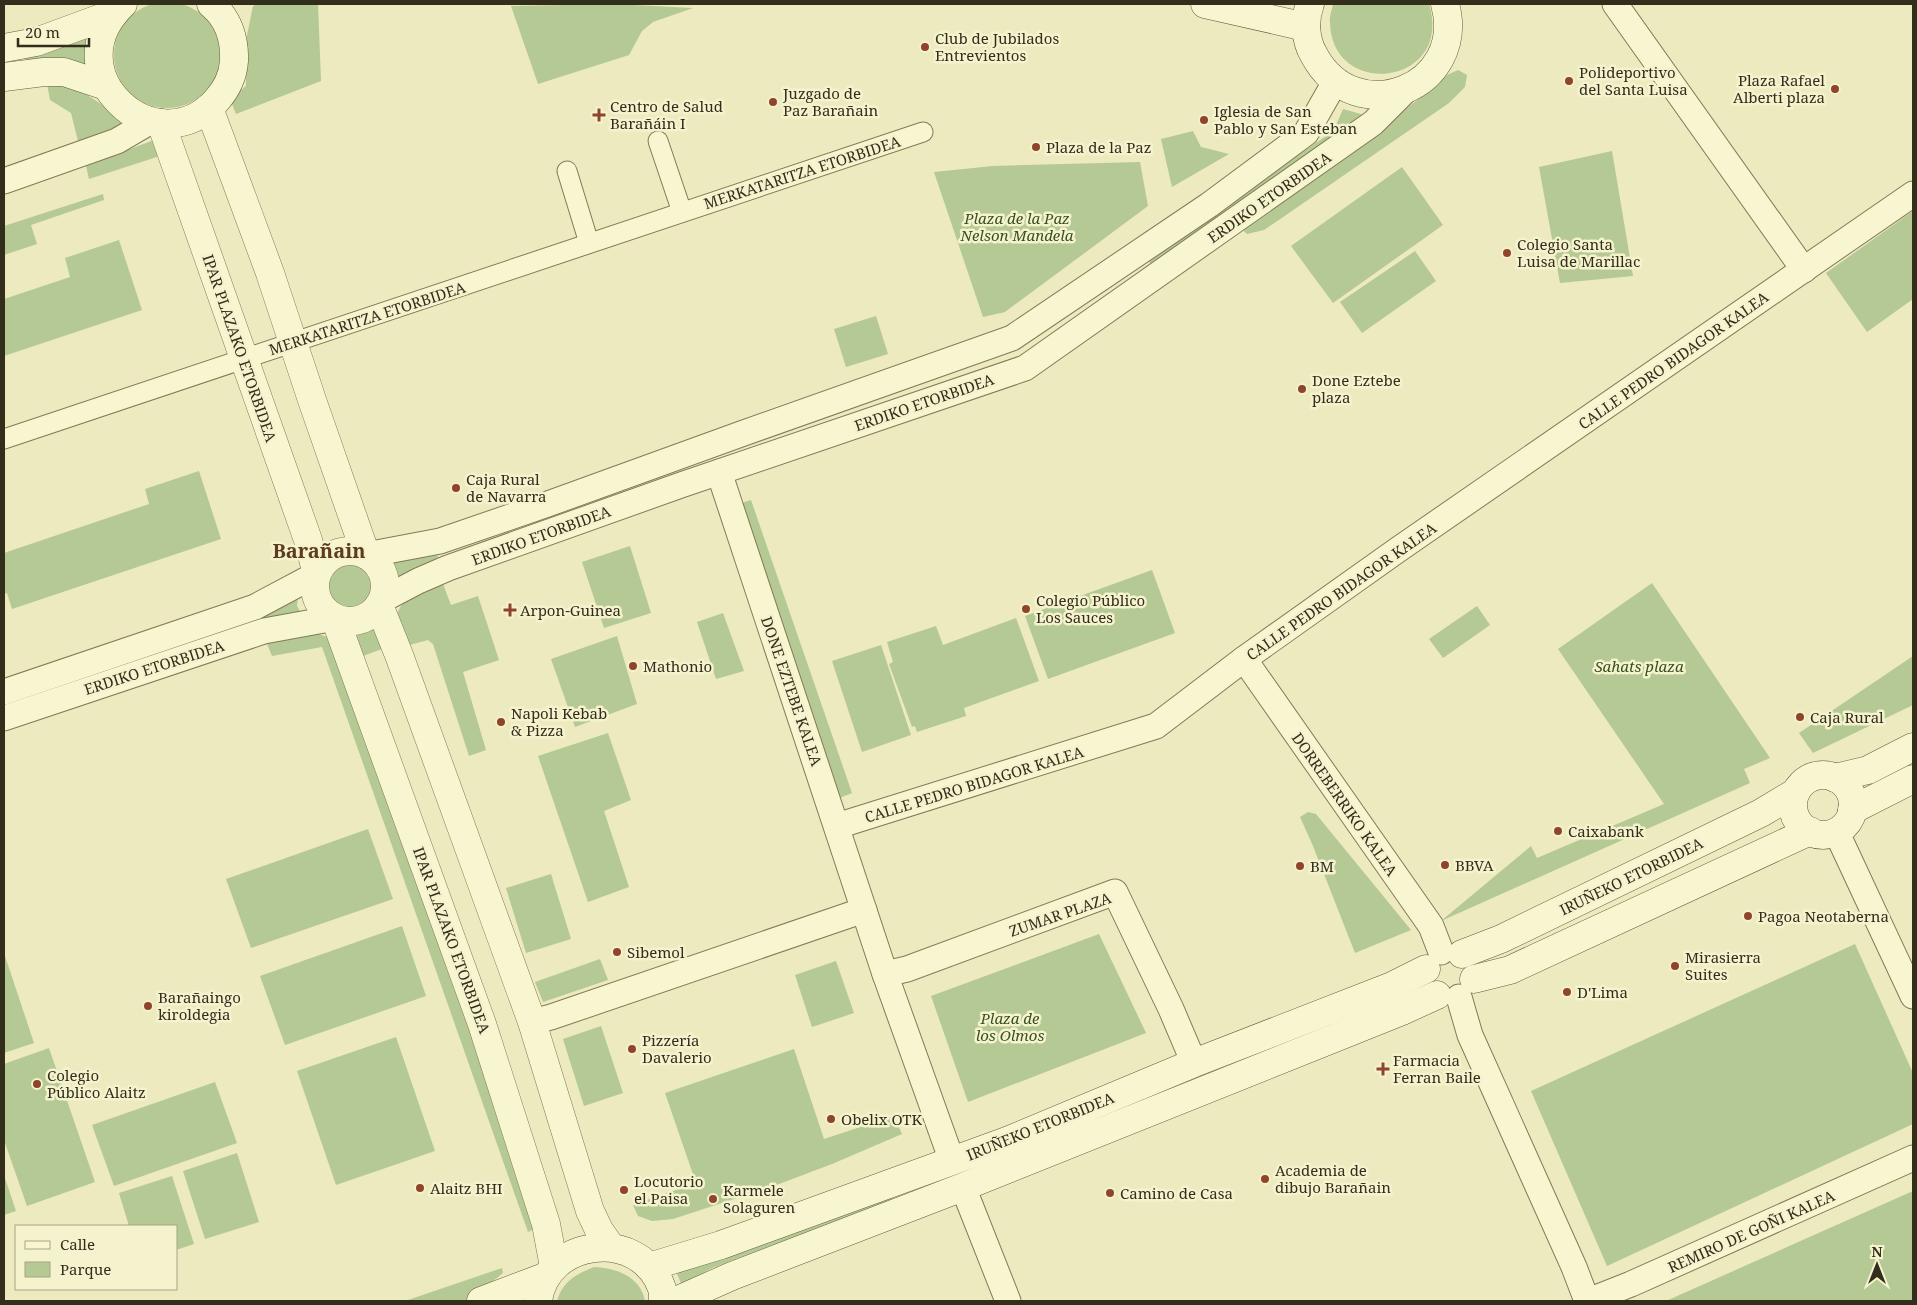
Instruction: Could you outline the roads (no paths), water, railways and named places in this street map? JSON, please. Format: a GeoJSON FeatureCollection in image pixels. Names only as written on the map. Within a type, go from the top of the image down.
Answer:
{"type":"FeatureCollection","features":[{"type":"Feature","properties":{"kind":"main road"},"geometry":{"type":"LineString","coordinates":[[1205,4],[1308,15],[1310,48],[1320,68],[1336,82],[1357,93],[1381,96],[1405,91],[1424,78],[1439,61],[1447,40],[1448,17],[1445,4]]}},
{"type":"Feature","properties":{"kind":"main road"},"geometry":{"type":"LineString","coordinates":[[4,48],[36,42],[118,9]]}},
{"type":"Feature","properties":{"kind":"main road"},"geometry":{"type":"LineString","coordinates":[[118,9],[103,31],[99,49],[100,69],[106,86],[118,102],[133,114],[156,122],[178,122],[194,118],[209,108],[225,91],[234,70],[234,46],[227,10]]}},
{"type":"Feature","properties":{"kind":"main road"},"geometry":{"type":"LineString","coordinates":[[4,78],[44,72],[64,72],[106,86]]}},
{"type":"Feature","properties":{"kind":"main road"},"geometry":{"type":"LineString","coordinates":[[209,108],[270,274],[366,556]]}},
{"type":"Feature","properties":{"kind":"main road","name":"IPAR PLAZAKO ETORBIDEA"},"geometry":{"type":"LineString","coordinates":[[156,122],[222,293],[243,359],[308,540],[317,574]]}},
{"type":"Feature","properties":{"kind":"main road"},"geometry":{"type":"LineString","coordinates":[[380,603],[366,617],[345,621],[335,618],[326,612],[320,604],[316,594],[317,574],[323,564],[332,556],[343,552],[354,552],[366,556],[381,571],[384,581],[380,603],[532,1022],[590,1211],[599,1230],[611,1247]]}},
{"type":"Feature","properties":{"kind":"main road","name":"IPAR PLAZAKO ETORBIDEA"},"geometry":{"type":"LineString","coordinates":[[335,618],[482,1024],[546,1224],[550,1272]]}},
{"type":"Feature","properties":{"kind":"main road"},"geometry":{"type":"LineString","coordinates":[[1835,778],[1868,770],[1913,748]]}},
{"type":"Feature","properties":{"kind":"main road"},"geometry":{"type":"LineString","coordinates":[[1827,775],[1835,778],[1843,783],[1849,791],[1852,800],[1833,824],[1802,826],[1796,818],[1793,801],[1800,786],[1811,778],[1827,775]]}},
{"type":"Feature","properties":{"kind":"main road","name":"IRUÑEKO ETORBIDEA"},"geometry":{"type":"LineString","coordinates":[[676,1301],[732,1276],[963,1187],[1402,1011],[1510,970],[1833,824],[1913,779]]}},
{"type":"Feature","properties":{"kind":"main road","name":"IRUÑEKO ETORBIDEA"},"geometry":{"type":"LineString","coordinates":[[649,1268],[721,1245],[1007,1141],[1194,1063],[1392,986],[1443,958],[1501,939],[1752,818],[1796,792]]}},
{"type":"Feature","properties":{"kind":"main road"},"geometry":{"type":"LineString","coordinates":[[1443,958],[1472,964],[1456,990],[1431,991],[1427,984],[1443,958]]}},
{"type":"Feature","properties":{"kind":"main road"},"geometry":{"type":"LineString","coordinates":[[481,1301],[550,1272],[570,1254],[590,1247],[611,1247],[632,1254],[649,1268],[661,1286],[663,1301]]}},
{"type":"Feature","properties":{"kind":"main road"},"geometry":{"type":"LineString","coordinates":[[538,1301],[539,1294],[550,1272]]}},
{"type":"Feature","properties":{"kind":"street"},"geometry":{"type":"LineString","coordinates":[[1615,4],[1804,270]]}},
{"type":"Feature","properties":{"kind":"street","name":"ERDIKO ETORBIDEA"},"geometry":{"type":"LineString","coordinates":[[366,556],[440,541],[1012,338],[1209,205],[1306,133],[1336,82]]}},
{"type":"Feature","properties":{"kind":"street","name":"ERDIKO ETORBIDEA"},"geometry":{"type":"LineString","coordinates":[[380,603],[418,581],[448,568],[719,472],[1025,368],[1373,124],[1405,91]]}},
{"type":"Feature","properties":{"kind":"street"},"geometry":{"type":"LineString","coordinates":[[4,180],[117,141],[156,122]]}},
{"type":"Feature","properties":{"kind":"street","name":"MERKATARITZA ETORBIDEA"},"geometry":{"type":"LineString","coordinates":[[4,439],[923,132]]}},
{"type":"Feature","properties":{"kind":"street"},"geometry":{"type":"LineString","coordinates":[[658,141],[682,212]]}},
{"type":"Feature","properties":{"kind":"street"},"geometry":{"type":"LineString","coordinates":[[567,171],[589,243]]}},
{"type":"Feature","properties":{"kind":"street","name":"CALLE PEDRO BIDAGOR KALEA"},"geometry":{"type":"LineString","coordinates":[[837,826],[1156,726],[1244,659],[1399,549],[1913,194]]}},
{"type":"Feature","properties":{"kind":"street","name":"DONE EZTEBE KALEA"},"geometry":{"type":"LineString","coordinates":[[719,472],[885,974],[952,1161]]}},
{"type":"Feature","properties":{"kind":"street","name":"ERDIKO ETORBIDEA"},"geometry":{"type":"LineString","coordinates":[[4,692],[255,607],[317,574]]}},
{"type":"Feature","properties":{"kind":"street","name":"ERDIKO ETORBIDEA"},"geometry":{"type":"LineString","coordinates":[[4,718],[264,631],[335,618]]}},
{"type":"Feature","properties":{"kind":"street","name":"DORREBERRIKO KALEA"},"geometry":{"type":"LineString","coordinates":[[1244,659],[1431,926],[1443,958]]}},
{"type":"Feature","properties":{"kind":"street"},"geometry":{"type":"LineString","coordinates":[[1833,824],[1913,996]]}},
{"type":"Feature","properties":{"kind":"street","name":"ZUMAR PLAZA"},"geometry":{"type":"LineString","coordinates":[[885,974],[907,968],[1115,892],[1171,1009],[1194,1063]]}},
{"type":"Feature","properties":{"kind":"street"},"geometry":{"type":"LineString","coordinates":[[532,1022],[864,910]]}},
{"type":"Feature","properties":{"kind":"street","name":"REMIRO DE GOÑI KALEA"},"geometry":{"type":"LineString","coordinates":[[1456,990],[1470,1035],[1574,1267],[1587,1301],[1631,1284],[1913,1158]]}},
{"type":"Feature","properties":{"kind":"street"},"geometry":{"type":"LineString","coordinates":[[963,1187],[1008,1301]]}},
{"type":"Feature","properties":{"kind":"place","name":"Club de Jubilados Entrevientos"},"geometry":{"type":"Point","coordinates":[925,47]}},
{"type":"Feature","properties":{"kind":"place","name":"Polideportivo del Santa Luisa"},"geometry":{"type":"Point","coordinates":[1569,81]}},
{"type":"Feature","properties":{"kind":"place","name":"Plaza Rafael Alberti plaza"},"geometry":{"type":"Point","coordinates":[1835,89]}},
{"type":"Feature","properties":{"kind":"place","name":"Juzgado de Paz Barañain"},"geometry":{"type":"Point","coordinates":[773,102]}},
{"type":"Feature","properties":{"kind":"place","name":"Centro de Salud Barañáin I"},"geometry":{"type":"Point","coordinates":[599,115]}},
{"type":"Feature","properties":{"kind":"place","name":"Iglesia de San Pablo y San Esteban"},"geometry":{"type":"Point","coordinates":[1204,120]}},
{"type":"Feature","properties":{"kind":"place","name":"Plaza de la Paz"},"geometry":{"type":"Point","coordinates":[1036,147]}},
{"type":"Feature","properties":{"kind":"place","name":"Colegio Santa Luisa de Marillac"},"geometry":{"type":"Point","coordinates":[1507,253]}},
{"type":"Feature","properties":{"kind":"place","name":"Done Eztebe plaza"},"geometry":{"type":"Point","coordinates":[1302,389]}},
{"type":"Feature","properties":{"kind":"place","name":"Caja Rural de Navarra"},"geometry":{"type":"Point","coordinates":[456,488]}},
{"type":"Feature","properties":{"kind":"place","name":"Colegio Público Los Sauces"},"geometry":{"type":"Point","coordinates":[1026,609]}},
{"type":"Feature","properties":{"kind":"place","name":"Arpon-Guinea"},"geometry":{"type":"Point","coordinates":[510,610]}},
{"type":"Feature","properties":{"kind":"place","name":"Mathonio"},"geometry":{"type":"Point","coordinates":[633,666]}},
{"type":"Feature","properties":{"kind":"place","name":"Caja Rural"},"geometry":{"type":"Point","coordinates":[1800,717]}},
{"type":"Feature","properties":{"kind":"place","name":"Napoli Kebab & Pizza"},"geometry":{"type":"Point","coordinates":[501,722]}},
{"type":"Feature","properties":{"kind":"place","name":"Caixabank"},"geometry":{"type":"Point","coordinates":[1558,831]}},
{"type":"Feature","properties":{"kind":"place","name":"BBVA"},"geometry":{"type":"Point","coordinates":[1445,865]}},
{"type":"Feature","properties":{"kind":"place","name":"BM"},"geometry":{"type":"Point","coordinates":[1300,866]}},
{"type":"Feature","properties":{"kind":"place","name":"Pagoa Neotaberna"},"geometry":{"type":"Point","coordinates":[1748,916]}},
{"type":"Feature","properties":{"kind":"place","name":"Sibemol"},"geometry":{"type":"Point","coordinates":[617,952]}},
{"type":"Feature","properties":{"kind":"place","name":"Mirasierra Suites"},"geometry":{"type":"Point","coordinates":[1675,966]}},
{"type":"Feature","properties":{"kind":"place","name":"D'Lima"},"geometry":{"type":"Point","coordinates":[1567,992]}},
{"type":"Feature","properties":{"kind":"place","name":"Barañaingo kiroldegia"},"geometry":{"type":"Point","coordinates":[148,1006]}},
{"type":"Feature","properties":{"kind":"place","name":"Pizzería Davalerio"},"geometry":{"type":"Point","coordinates":[632,1049]}},
{"type":"Feature","properties":{"kind":"place","name":"Farmacia Ferran Baile"},"geometry":{"type":"Point","coordinates":[1383,1069]}},
{"type":"Feature","properties":{"kind":"place","name":"Colegio Público Alaitz"},"geometry":{"type":"Point","coordinates":[37,1084]}},
{"type":"Feature","properties":{"kind":"place","name":"Obelix OTK"},"geometry":{"type":"Point","coordinates":[831,1119]}},
{"type":"Feature","properties":{"kind":"place","name":"Academia de dibujo Barañain"},"geometry":{"type":"Point","coordinates":[1265,1179]}},
{"type":"Feature","properties":{"kind":"place","name":"Alaitz BHI"},"geometry":{"type":"Point","coordinates":[420,1188]}},
{"type":"Feature","properties":{"kind":"place","name":"Locutorio el Paisa"},"geometry":{"type":"Point","coordinates":[624,1190]}},
{"type":"Feature","properties":{"kind":"place","name":"Camino de Casa"},"geometry":{"type":"Point","coordinates":[1110,1193]}},
{"type":"Feature","properties":{"kind":"place","name":"Karmele Solaguren"},"geometry":{"type":"Point","coordinates":[713,1199]}},
{"type":"Feature","properties":{"kind":"district","name":"Barañain"},"geometry":{"type":"Point","coordinates":[319,550]}},
{"type":"Feature","properties":{"kind":"park label","name":"Plaza de la Paz Nelson Mandela"},"geometry":{"type":"Point","coordinates":[1017,226]}},
{"type":"Feature","properties":{"kind":"park label","name":"Sahats plaza"},"geometry":{"type":"Point","coordinates":[1639,666]}},
{"type":"Feature","properties":{"kind":"park label","name":"Plaza de los Olmos"},"geometry":{"type":"Point","coordinates":[1010,1026]}}]}
